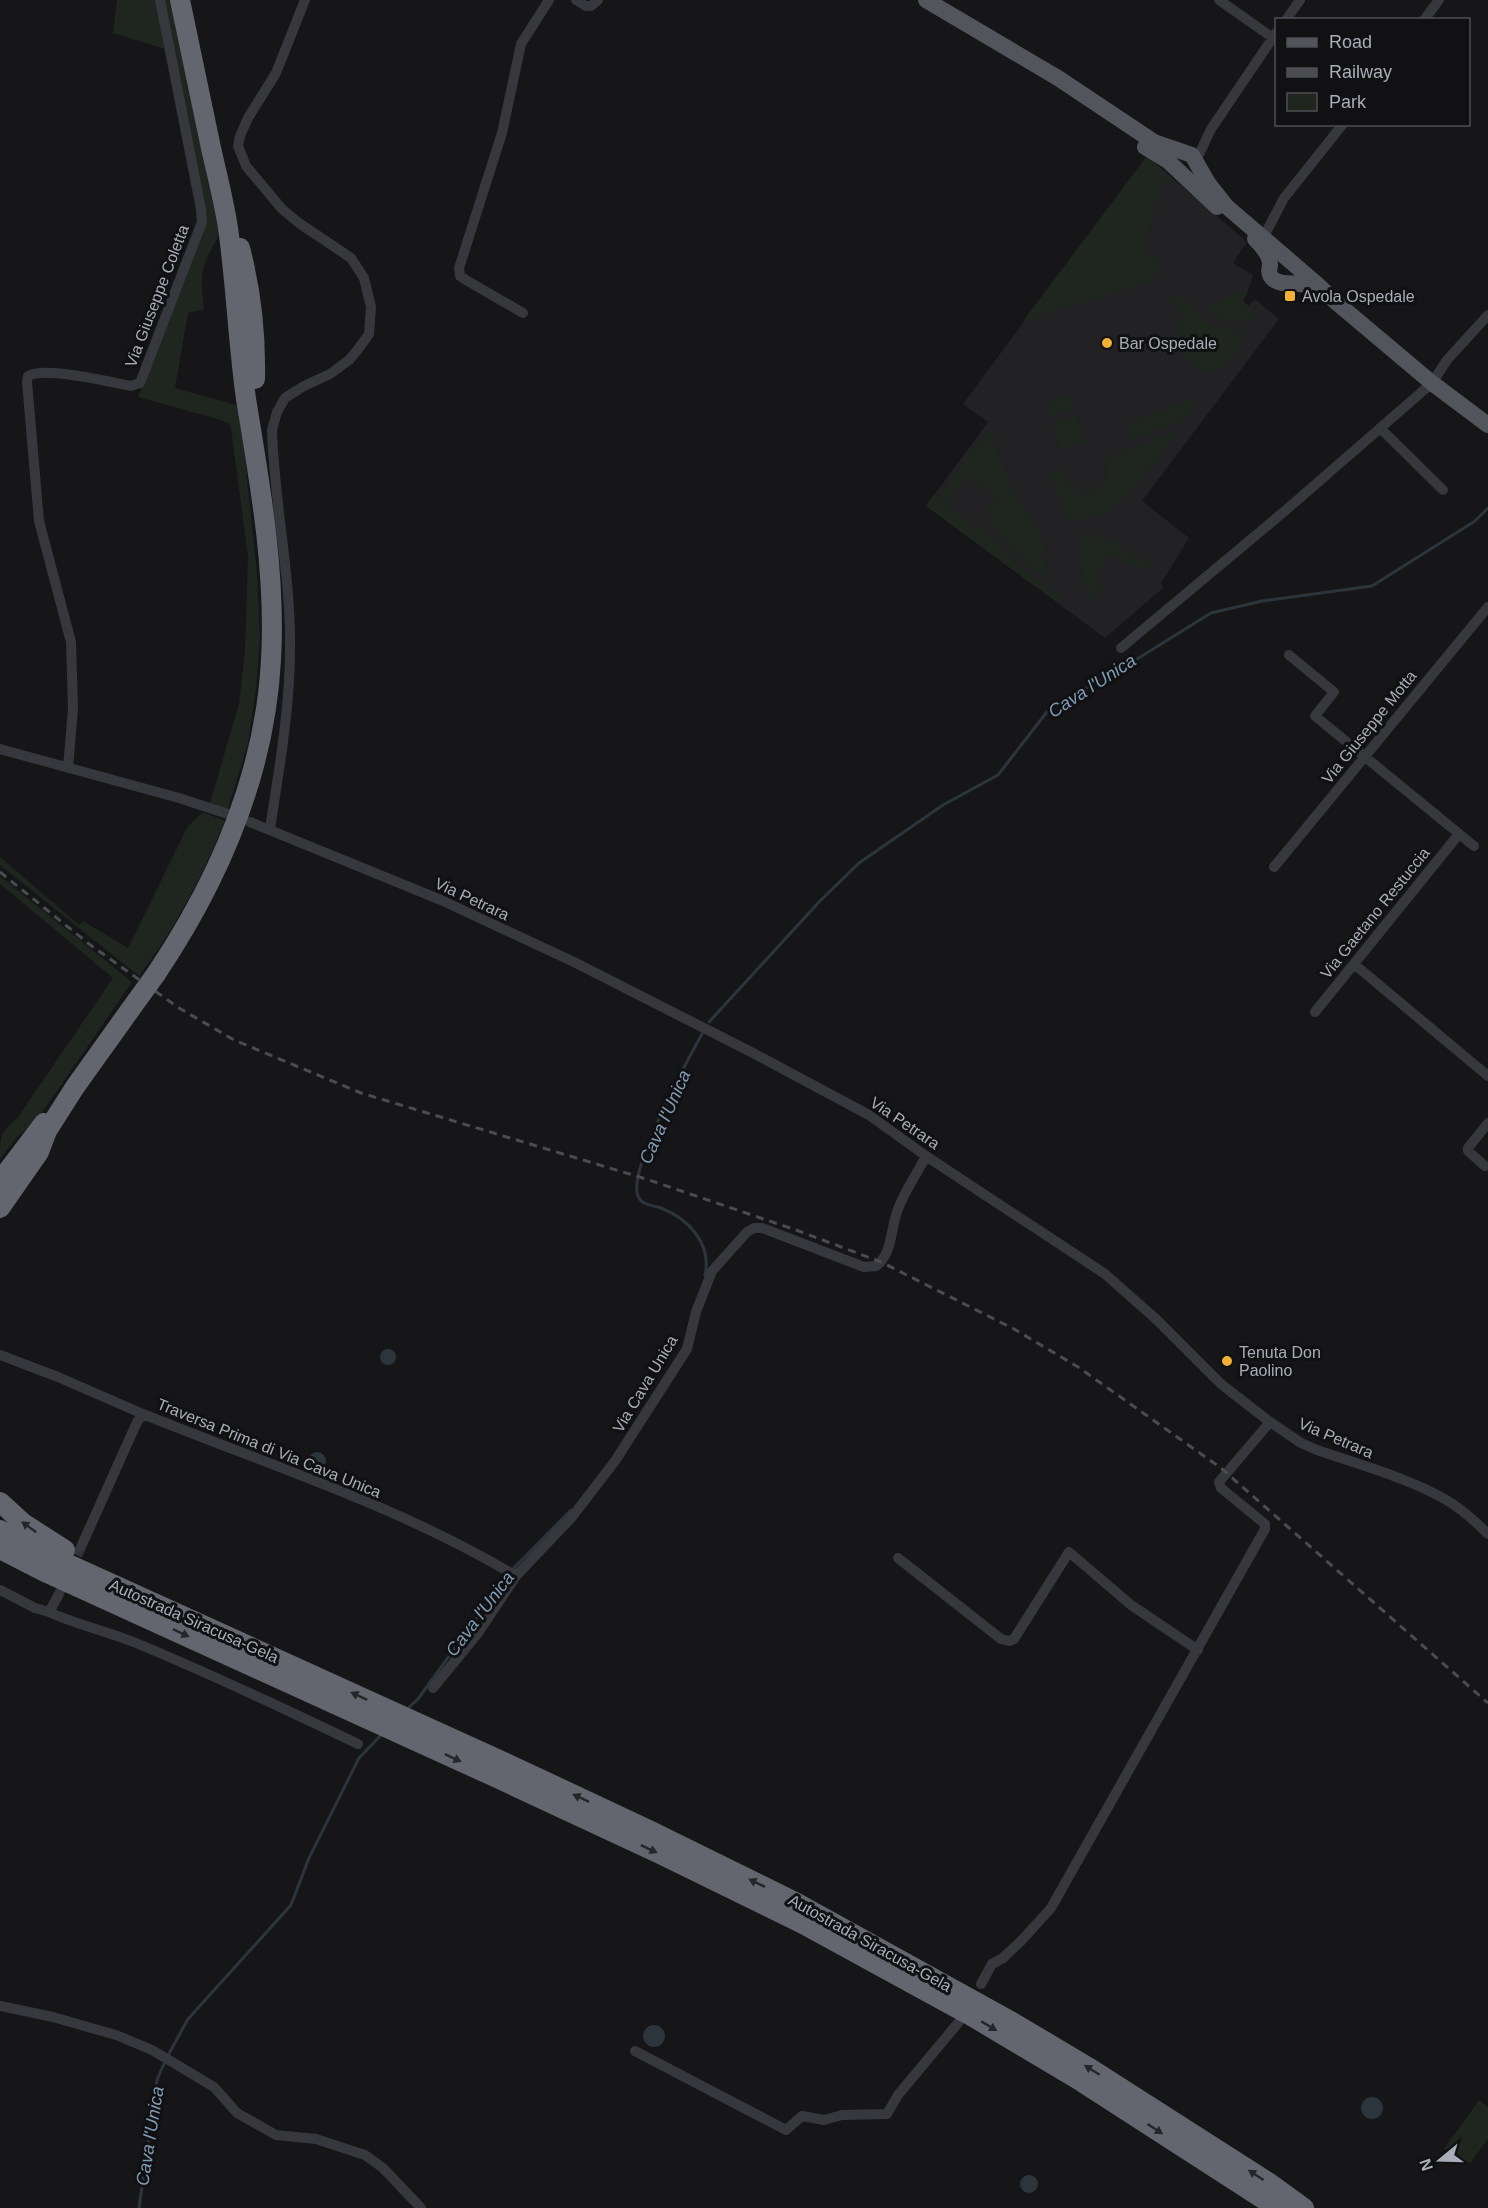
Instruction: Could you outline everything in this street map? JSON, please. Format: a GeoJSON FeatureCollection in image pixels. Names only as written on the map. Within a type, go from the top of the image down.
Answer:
{"type":"FeatureCollection","features":[{"type":"Feature","properties":{"kind":"highway"},"geometry":{"type":"LineString","coordinates":[[180,0],[228,226],[246,397],[256,447]]}},
{"type":"Feature","properties":{"kind":"highway"},"geometry":{"type":"LineString","coordinates":[[0,1196],[156,974],[196,909],[225,853],[249,788],[262,731],[271,670],[272,627],[270,584],[256,447],[254,398],[256,348],[248,277],[187,0]]}},
{"type":"Feature","properties":{"kind":"highway"},"geometry":{"type":"LineString","coordinates":[[0,1181],[41,1125],[75,1087]]}},
{"type":"Feature","properties":{"kind":"highway"},"geometry":{"type":"LineString","coordinates":[[0,1208],[39,1152],[47,1131]]}},
{"type":"Feature","properties":{"kind":"highway"},"geometry":{"type":"LineString","coordinates":[[0,1174],[21,1153]]}},
{"type":"Feature","properties":{"kind":"highway"},"geometry":{"type":"LineString","coordinates":[[0,1502],[24,1523],[57,1546],[170,1601],[227,1636]]}},
{"type":"Feature","properties":{"kind":"highway","name":"Autostrada Siracusa-Gela"},"geometry":{"type":"LineString","coordinates":[[0,1530],[55,1558],[227,1636],[382,1716]]}},
{"type":"Feature","properties":{"kind":"highway","name":"Autostrada Siracusa-Gela"},"geometry":{"type":"LineString","coordinates":[[0,1549],[128,1609],[382,1716]]}},
{"type":"Feature","properties":{"kind":"highway"},"geometry":{"type":"LineString","coordinates":[[0,1558],[80,1596],[128,1609]]}},
{"type":"Feature","properties":{"kind":"highway"},"geometry":{"type":"LineString","coordinates":[[382,1716],[406,1727]]}},
{"type":"Feature","properties":{"kind":"highway","name":"Autostrada Siracusa-Gela"},"geometry":{"type":"LineString","coordinates":[[406,1727],[813,1930],[973,2017],[1082,2082],[1277,2208]]}},
{"type":"Feature","properties":{"kind":"highway","name":"Autostrada Siracusa-Gela"},"geometry":{"type":"LineString","coordinates":[[406,1727],[651,1831],[797,1903],[1014,2023],[1088,2067],[1271,2184],[1304,2208]]}},
{"type":"Feature","properties":{"kind":"main road"},"geometry":{"type":"LineString","coordinates":[[926,0],[1058,78],[1154,142],[1190,158],[1226,206],[1263,238],[1282,262]]}},
{"type":"Feature","properties":{"kind":"main road"},"geometry":{"type":"LineString","coordinates":[[1117,119],[1149,150],[1168,161],[1206,198],[1263,247],[1318,285],[1432,383],[1488,425]]}},
{"type":"Feature","properties":{"kind":"main road"},"geometry":{"type":"LineString","coordinates":[[1178,171],[1176,160],[1190,158]]}},
{"type":"Feature","properties":{"kind":"main road"},"geometry":{"type":"LineString","coordinates":[[1282,262],[1269,272],[1277,282],[1306,285],[1337,303]]}},
{"type":"Feature","properties":{"kind":"street","name":"Via Giuseppe Coletta"},"geometry":{"type":"LineString","coordinates":[[68,768],[73,709],[71,642],[40,528],[27,382],[28,376],[34,373],[59,373],[131,386],[140,383],[202,222],[160,0]]}},
{"type":"Feature","properties":{"kind":"street"},"geometry":{"type":"LineString","coordinates":[[270,829],[289,694],[290,646],[287,585],[272,430],[277,412],[285,398],[330,374],[349,360],[359,348],[369,334],[371,308],[364,278],[351,258],[299,224],[282,209],[246,166],[238,147],[248,118],[276,73],[305,0]]}},
{"type":"Feature","properties":{"kind":"street"},"geometry":{"type":"LineString","coordinates":[[523,313],[460,276],[459,268],[502,133],[521,44],[549,0]]}},
{"type":"Feature","properties":{"kind":"street"},"geometry":{"type":"LineString","coordinates":[[576,0],[585,6],[591,6],[598,0]]}},
{"type":"Feature","properties":{"kind":"street"},"geometry":{"type":"LineString","coordinates":[[1190,158],[1275,36],[1220,0]]}},
{"type":"Feature","properties":{"kind":"street"},"geometry":{"type":"LineString","coordinates":[[1287,18],[1300,0]]}},
{"type":"Feature","properties":{"kind":"street"},"geometry":{"type":"LineString","coordinates":[[1426,18],[1439,0]]}},
{"type":"Feature","properties":{"kind":"street"},"geometry":{"type":"LineString","coordinates":[[1263,238],[1284,198],[1341,126]]}},
{"type":"Feature","properties":{"kind":"street"},"geometry":{"type":"LineString","coordinates":[[1121,648],[1432,383],[1447,360],[1488,315]]}},
{"type":"Feature","properties":{"kind":"street"},"geometry":{"type":"LineString","coordinates":[[1380,428],[1443,490]]}},
{"type":"Feature","properties":{"kind":"street","name":"Via Giuseppe Motta"},"geometry":{"type":"LineString","coordinates":[[1274,867],[1488,607]]}},
{"type":"Feature","properties":{"kind":"street"},"geometry":{"type":"LineString","coordinates":[[1289,655],[1334,692],[1315,716],[1474,846]]}},
{"type":"Feature","properties":{"kind":"street"},"geometry":{"type":"LineString","coordinates":[[0,749],[179,798],[228,814]]}},
{"type":"Feature","properties":{"kind":"street","name":"Via Petrara"},"geometry":{"type":"LineString","coordinates":[[250,822],[441,900],[574,962],[869,1115],[926,1156],[1105,1275],[1156,1319],[1221,1384],[1301,1443],[1418,1486],[1448,1501],[1473,1519],[1488,1534]]}},
{"type":"Feature","properties":{"kind":"street","name":"Via Gaetano Restuccia"},"geometry":{"type":"LineString","coordinates":[[1315,1012],[1459,834]]}},
{"type":"Feature","properties":{"kind":"street"},"geometry":{"type":"LineString","coordinates":[[1354,964],[1488,1076]]}},
{"type":"Feature","properties":{"kind":"street"},"geometry":{"type":"LineString","coordinates":[[1485,1166],[1468,1151],[1468,1148],[1488,1123]]}},
{"type":"Feature","properties":{"kind":"street","name":"Via Cava Unica"},"geometry":{"type":"LineString","coordinates":[[433,1688],[478,1633],[516,1576],[572,1516],[615,1461],[687,1349],[696,1312],[712,1271],[747,1232],[754,1228],[762,1228],[864,1267],[876,1266],[881,1262],[890,1243],[896,1212],[926,1156]]}},
{"type":"Feature","properties":{"kind":"street"},"geometry":{"type":"LineString","coordinates":[[0,1355],[143,1414]]}},
{"type":"Feature","properties":{"kind":"street","name":"Traversa Prima di Via Cava Unica"},"geometry":{"type":"LineString","coordinates":[[81,1547],[137,1422],[143,1414],[320,1481],[457,1544],[516,1576]]}},
{"type":"Feature","properties":{"kind":"street"},"geometry":{"type":"LineString","coordinates":[[981,1984],[992,1964],[1003,1958],[1022,1940],[1051,1908],[1265,1529],[1265,1524],[1221,1488],[1219,1482],[1270,1422]]}},
{"type":"Feature","properties":{"kind":"street"},"geometry":{"type":"LineString","coordinates":[[898,1558],[1001,1639],[1009,1641],[1014,1639],[1069,1552],[1131,1605],[1198,1650]]}},
{"type":"Feature","properties":{"kind":"street"},"geometry":{"type":"LineString","coordinates":[[0,1590],[35,1608],[66,1620],[126,1638],[205,1672],[358,1744]]}},
{"type":"Feature","properties":{"kind":"street"},"geometry":{"type":"LineString","coordinates":[[49,1612],[58,1596]]}},
{"type":"Feature","properties":{"kind":"street"},"geometry":{"type":"LineString","coordinates":[[0,2006],[95,2029],[152,2050],[214,2087],[237,2113],[276,2135],[316,2139],[365,2155],[383,2168],[421,2208]]}},
{"type":"Feature","properties":{"kind":"street"},"geometry":{"type":"LineString","coordinates":[[635,2051],[786,2130],[802,2116],[824,2120],[842,2115],[886,2114],[898,2095],[958,2023]]}},
{"type":"Feature","properties":{"kind":"shaded area"},"geometry":{"type":"Polygon","coordinates":[[[1147,156],[1247,242],[1233,263],[1253,275],[1243,301],[1248,306],[1255,299],[1279,319],[1142,501],[1189,538],[1161,583],[1163,588],[1105,638],[926,506],[988,422],[963,404],[1147,156]]]}},
{"type":"Feature","properties":{"kind":"shaded area"},"geometry":{"type":"Polygon","coordinates":[[[385,1349],[391,1349],[396,1357],[394,1363],[385,1365],[380,1360],[380,1354],[385,1349]]]}},
{"type":"Feature","properties":{"kind":"shaded area"},"geometry":{"type":"Polygon","coordinates":[[[317,1452],[323,1455],[326,1461],[323,1467],[317,1470],[311,1467],[308,1461],[311,1455],[317,1452]]]}},
{"type":"Feature","properties":{"kind":"shaded area"},"geometry":{"type":"Polygon","coordinates":[[[654,2025],[662,2028],[665,2036],[662,2044],[654,2047],[646,2044],[643,2036],[646,2028],[654,2025]]]}},
{"type":"Feature","properties":{"kind":"shaded area"},"geometry":{"type":"Polygon","coordinates":[[[1372,2097],[1380,2100],[1383,2108],[1380,2116],[1372,2119],[1364,2116],[1361,2108],[1364,2100],[1372,2097]]]}},
{"type":"Feature","properties":{"kind":"shaded area"},"geometry":{"type":"Polygon","coordinates":[[[1025,2175],[1033,2175],[1038,2180],[1036,2191],[1025,2193],[1020,2188],[1020,2180],[1025,2175]]]}},
{"type":"Feature","properties":{"kind":"green space"},"geometry":{"type":"Polygon","coordinates":[[[117,0],[156,0],[165,49],[113,33],[117,0]]]}},
{"type":"Feature","properties":{"kind":"green space"},"geometry":{"type":"Polygon","coordinates":[[[163,0],[174,0],[220,233],[203,269],[204,309],[188,313],[175,388],[243,407],[247,480],[257,572],[260,639],[256,689],[248,743],[228,809],[210,803],[239,704],[245,652],[248,556],[231,428],[228,423],[221,420],[138,397],[203,232],[207,213],[163,0]]]}},
{"type":"Feature","properties":{"kind":"green space"},"geometry":{"type":"Polygon","coordinates":[[[1147,156],[1171,178],[1162,183],[1146,241],[1145,250],[1162,263],[1154,281],[1023,321],[1147,156]]]}},
{"type":"Feature","properties":{"kind":"green space"},"geometry":{"type":"Polygon","coordinates":[[[1240,289],[1247,294],[1243,301],[1256,313],[1250,318],[1230,322],[1217,317],[1206,307],[1227,298],[1240,289]]]}},
{"type":"Feature","properties":{"kind":"green space"},"geometry":{"type":"Polygon","coordinates":[[[1177,295],[1194,305],[1205,321],[1212,325],[1246,334],[1236,354],[1222,368],[1215,371],[1202,369],[1172,346],[1181,335],[1177,323],[1183,319],[1178,306],[1169,303],[1177,295]]]}},
{"type":"Feature","properties":{"kind":"green space"},"geometry":{"type":"Polygon","coordinates":[[[1069,395],[1074,408],[1050,418],[1045,405],[1069,395]]]}},
{"type":"Feature","properties":{"kind":"green space"},"geometry":{"type":"Polygon","coordinates":[[[1192,398],[1197,400],[1182,421],[1132,440],[1126,425],[1192,398]]]}},
{"type":"Feature","properties":{"kind":"green space"},"geometry":{"type":"Polygon","coordinates":[[[1076,414],[1086,440],[1062,449],[1052,424],[1076,414]]]}},
{"type":"Feature","properties":{"kind":"green space"},"geometry":{"type":"Polygon","coordinates":[[[993,430],[1000,458],[1011,486],[1041,533],[1049,579],[1024,562],[992,528],[994,518],[986,512],[996,497],[967,476],[948,502],[940,495],[972,451],[993,430]]]}},
{"type":"Feature","properties":{"kind":"green space"},"geometry":{"type":"Polygon","coordinates":[[[1171,433],[1175,435],[1149,470],[1116,506],[1109,511],[1086,519],[1071,518],[1065,515],[1050,475],[1064,469],[1068,485],[1075,483],[1080,495],[1105,484],[1107,467],[1104,459],[1171,433]]]}},
{"type":"Feature","properties":{"kind":"green space"},"geometry":{"type":"Polygon","coordinates":[[[933,495],[975,527],[978,522],[1020,566],[1062,597],[1058,603],[926,506],[933,495]]]}},
{"type":"Feature","properties":{"kind":"green space"},"geometry":{"type":"Polygon","coordinates":[[[1088,529],[1091,538],[1100,534],[1104,543],[1114,539],[1118,545],[1153,567],[1144,570],[1109,554],[1096,576],[1104,588],[1089,598],[1079,553],[1083,536],[1088,529]]]}},
{"type":"Feature","properties":{"kind":"green space"},"geometry":{"type":"Polygon","coordinates":[[[203,812],[225,821],[187,901],[165,939],[139,976],[0,865],[0,857],[79,925],[83,921],[128,948],[188,826],[203,812]]]}},
{"type":"Feature","properties":{"kind":"green space"},"geometry":{"type":"Polygon","coordinates":[[[0,876],[132,982],[37,1120],[17,1137],[0,1159],[4,1131],[18,1117],[113,978],[0,884],[0,876]]]}},
{"type":"Feature","properties":{"kind":"green space"},"geometry":{"type":"Polygon","coordinates":[[[1479,2100],[1488,2107],[1488,2139],[1468,2166],[1444,2149],[1479,2100]]]}},
{"type":"Feature","properties":{"kind":"waterway","name":"Cava l'Unica"},"geometry":{"type":"LineString","coordinates":[[709,1022],[819,902],[859,863],[943,805],[998,775],[1050,708],[1129,664],[1211,613],[1262,601],[1372,586],[1475,521],[1488,508]]}},
{"type":"Feature","properties":{"kind":"waterway","name":"Cava l'Unica"},"geometry":{"type":"LineString","coordinates":[[702,1034],[661,1115],[641,1164],[637,1183],[638,1196],[642,1202],[671,1213],[681,1219],[696,1234],[705,1253],[705,1275]]}},
{"type":"Feature","properties":{"kind":"waterway","name":"Cava l'Unica"},"geometry":{"type":"LineString","coordinates":[[406,1710],[418,1699],[510,1572],[571,1510]]}},
{"type":"Feature","properties":{"kind":"waterway","name":"Cava l'Unica"},"geometry":{"type":"LineString","coordinates":[[139,2208],[157,2080],[166,2059],[188,2019],[291,1905],[309,1858],[359,1758],[382,1734]]}},
{"type":"Feature","properties":{"kind":"tunnel"},"geometry":{"type":"LineString","coordinates":[[58,1596],[81,1547]]}},
{"type":"Feature","properties":{"kind":"railway"},"geometry":{"type":"LineString","coordinates":[[0,872],[89,944],[179,1008],[234,1040],[361,1093],[646,1179],[796,1230],[881,1262],[1014,1329],[1078,1367],[1221,1468],[1488,1703]]}},
{"type":"Feature","properties":{"kind":"place","name":"Avola Ospedale"},"geometry":{"type":"Point","coordinates":[1290,296]}},
{"type":"Feature","properties":{"kind":"place","name":"Bar Ospedale"},"geometry":{"type":"Point","coordinates":[1107,343]}},
{"type":"Feature","properties":{"kind":"place","name":"Tenuta Don Paolino"},"geometry":{"type":"Point","coordinates":[1227,1361]}}]}
